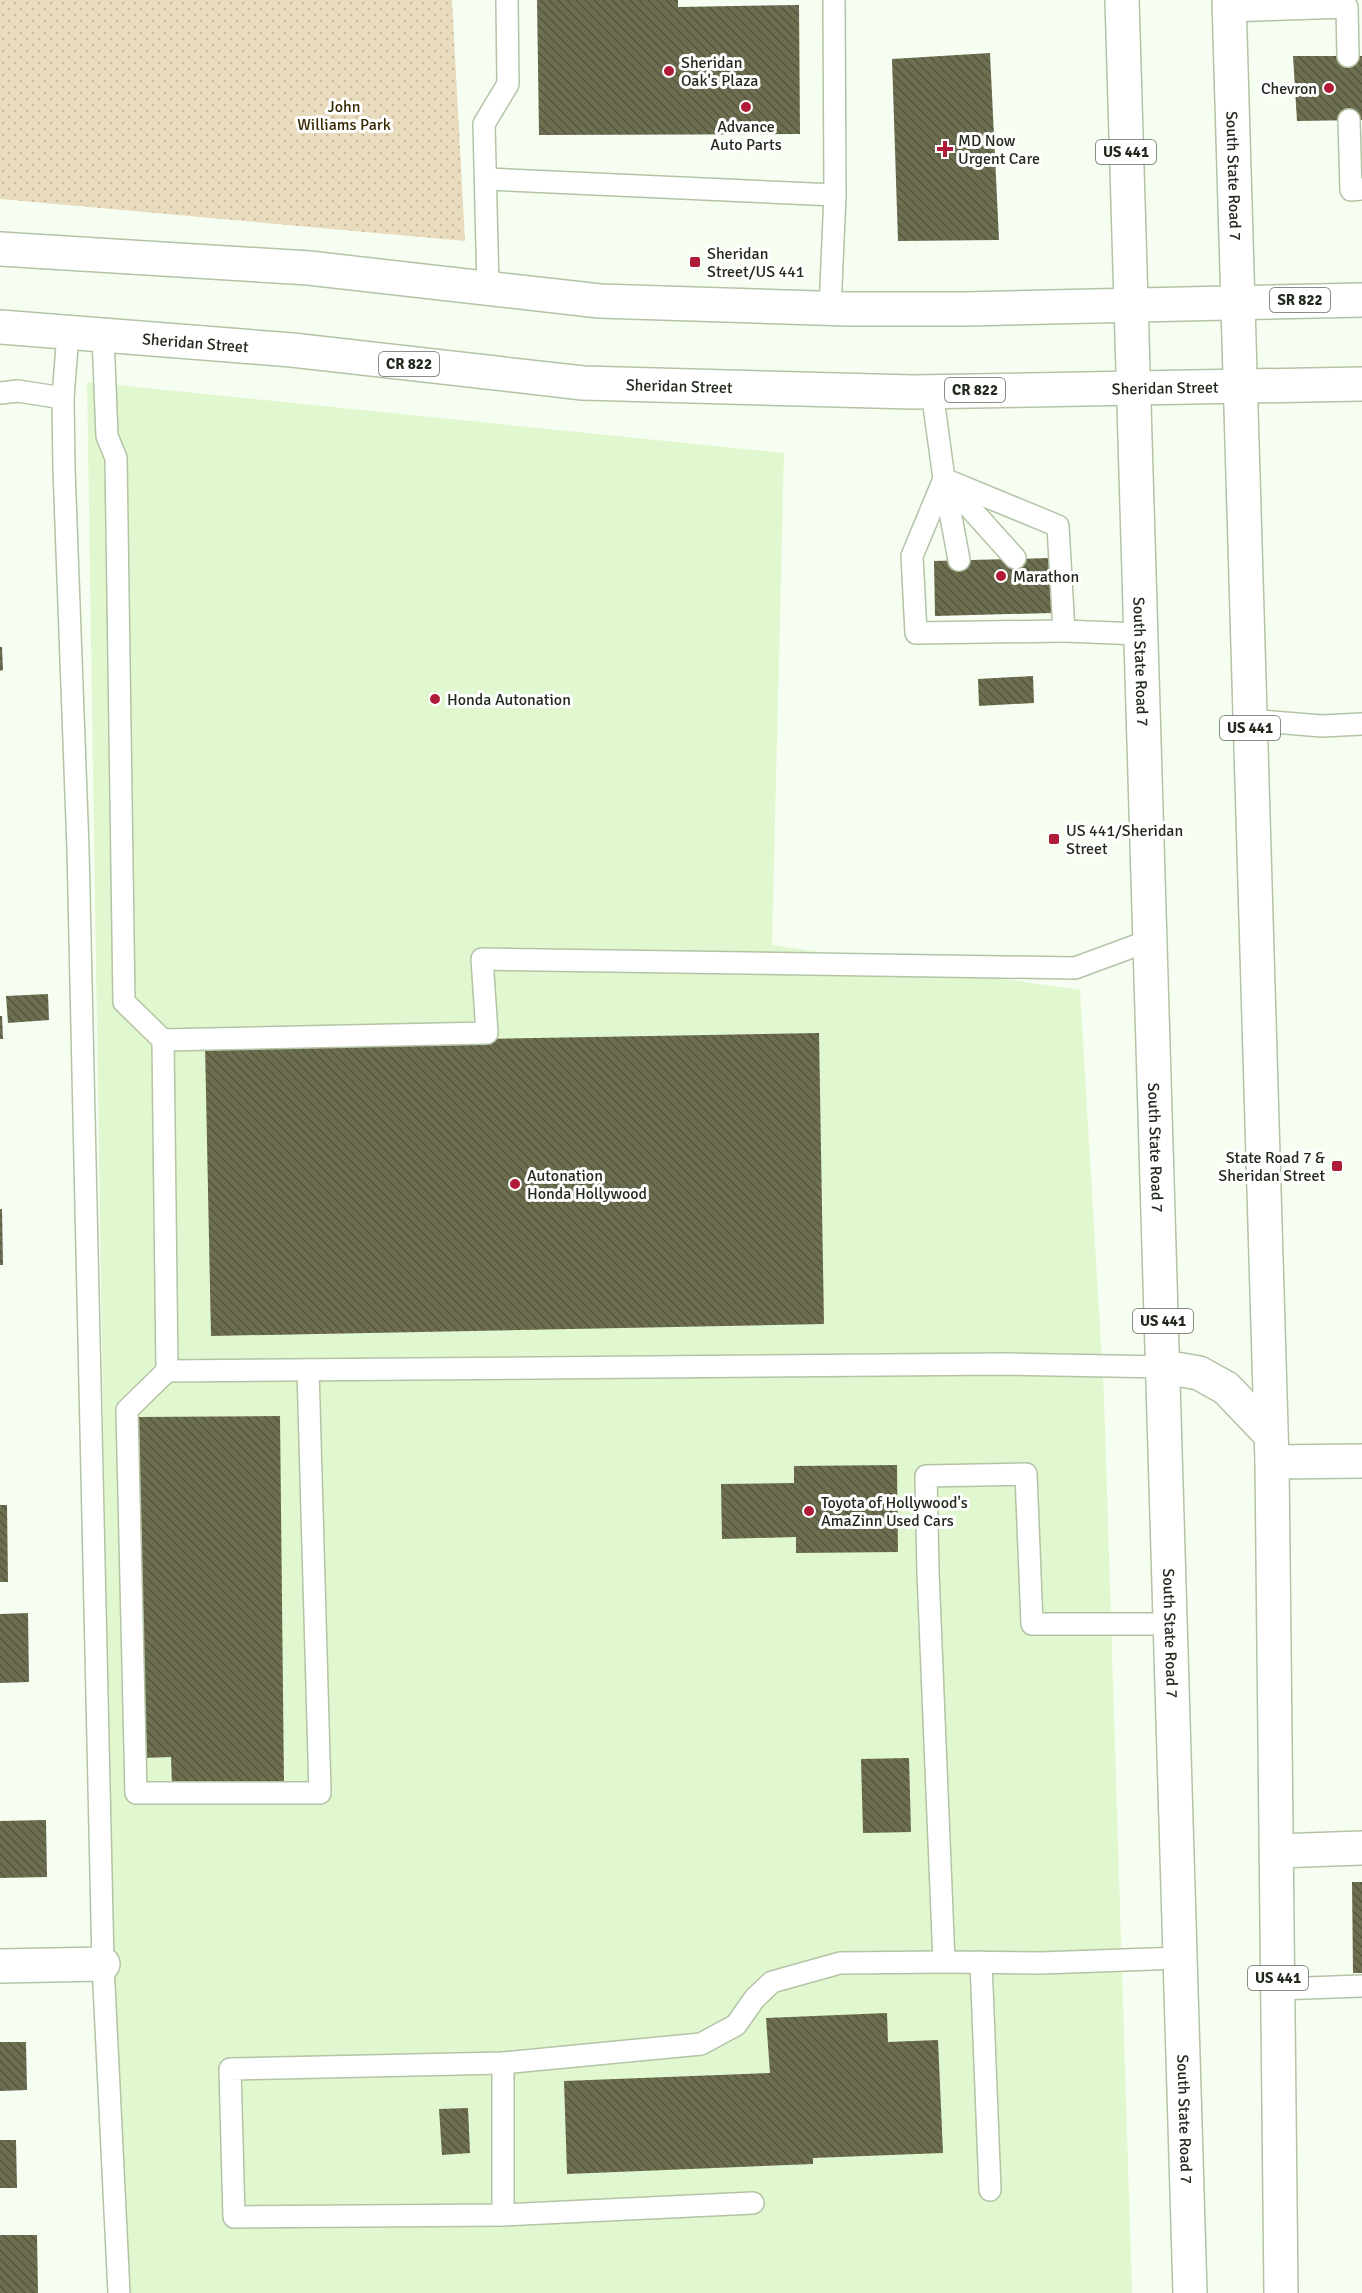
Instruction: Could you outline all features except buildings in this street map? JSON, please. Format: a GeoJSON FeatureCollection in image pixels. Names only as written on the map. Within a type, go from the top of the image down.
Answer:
{"type":"FeatureCollection","features":[{"type":"Feature","properties":{"kind":"main road","name":"South State Road 7"},"geometry":{"type":"LineString","coordinates":[[1122,0],[1190,2293]]}},
{"type":"Feature","properties":{"kind":"main road","name":"South State Road 7"},"geometry":{"type":"LineString","coordinates":[[1229,5],[1271,1448],[1281,2293]]}},
{"type":"Feature","properties":{"kind":"main road"},"geometry":{"type":"LineString","coordinates":[[0,249],[309,268],[600,301],[830,309],[1131,305]]}},
{"type":"Feature","properties":{"kind":"main road","name":"SR 822"},"geometry":{"type":"LineString","coordinates":[[1131,305],[1362,300]]}},
{"type":"Feature","properties":{"kind":"main road","name":"Sheridan Street"},"geometry":{"type":"LineString","coordinates":[[0,327],[292,351],[583,383],[819,391],[1132,389],[1362,384]]}},
{"type":"Feature","properties":{"kind":"main road"},"geometry":{"type":"LineString","coordinates":[[1164,1366],[1199,1373],[1226,1388],[1271,1448],[1362,1461]]}},
{"type":"Feature","properties":{"kind":"main road"},"geometry":{"type":"LineString","coordinates":[[1276,1851],[1362,1848]]}},
{"type":"Feature","properties":{"kind":"main road"},"geometry":{"type":"LineString","coordinates":[[0,1966],[104,1964]]}},
{"type":"Feature","properties":{"kind":"lane"},"geometry":{"type":"LineString","coordinates":[[488,288],[484,124],[508,84],[507,0]]}},
{"type":"Feature","properties":{"kind":"lane"},"geometry":{"type":"LineString","coordinates":[[830,309],[835,195],[834,0]]}},
{"type":"Feature","properties":{"kind":"lane"},"geometry":{"type":"LineString","coordinates":[[1229,5],[1347,7],[1348,56]]}},
{"type":"Feature","properties":{"kind":"lane"},"geometry":{"type":"LineString","coordinates":[[1350,120],[1351,190],[1362,189]]}},
{"type":"Feature","properties":{"kind":"lane"},"geometry":{"type":"LineString","coordinates":[[486,179],[835,195]]}},
{"type":"Feature","properties":{"kind":"lane"},"geometry":{"type":"LineString","coordinates":[[68,333],[63,398],[68,610],[78,849],[104,1964],[119,2293]]}},
{"type":"Feature","properties":{"kind":"lane"},"geometry":{"type":"LineString","coordinates":[[103,336],[107,436],[116,458],[124,1002],[163,1040],[168,1371]]}},
{"type":"Feature","properties":{"kind":"lane"},"geometry":{"type":"LineString","coordinates":[[0,393],[18,391],[63,398]]}},
{"type":"Feature","properties":{"kind":"lane"},"geometry":{"type":"LineString","coordinates":[[932,391],[944,479],[959,560]]}},
{"type":"Feature","properties":{"kind":"lane"},"geometry":{"type":"LineString","coordinates":[[944,479],[1015,558]]}},
{"type":"Feature","properties":{"kind":"lane"},"geometry":{"type":"LineString","coordinates":[[944,479],[912,556],[916,633],[963,624],[1022,622],[1064,631],[1140,634]]}},
{"type":"Feature","properties":{"kind":"lane"},"geometry":{"type":"LineString","coordinates":[[944,479],[1058,526],[1064,631]]}},
{"type":"Feature","properties":{"kind":"lane"},"geometry":{"type":"LineString","coordinates":[[1250,720],[1322,726],[1362,724]]}},
{"type":"Feature","properties":{"kind":"lane"},"geometry":{"type":"LineString","coordinates":[[163,1040],[487,1033],[482,959],[1076,968],[1151,940]]}},
{"type":"Feature","properties":{"kind":"lane"},"geometry":{"type":"LineString","coordinates":[[308,1370],[320,1793],[136,1793],[127,1410],[168,1371],[1004,1364],[1164,1366]]}},
{"type":"Feature","properties":{"kind":"lane"},"geometry":{"type":"LineString","coordinates":[[944,1962],[926,1476],[1026,1474],[1032,1624],[1171,1624]]}},
{"type":"Feature","properties":{"kind":"lane"},"geometry":{"type":"LineString","coordinates":[[753,2203],[503,2215],[234,2217],[230,2069],[503,2063],[700,2044],[736,2025],[755,1998],[772,1983],[840,1963],[1041,1963],[1180,1958]]}},
{"type":"Feature","properties":{"kind":"lane"},"geometry":{"type":"LineString","coordinates":[[981,1962],[990,2190]]}},
{"type":"Feature","properties":{"kind":"lane"},"geometry":{"type":"LineString","coordinates":[[1278,1989],[1362,1986]]}},
{"type":"Feature","properties":{"kind":"lane"},"geometry":{"type":"LineString","coordinates":[[503,2063],[503,2215]]}},
{"type":"Feature","properties":{"kind":"shaded area"},"geometry":{"type":"Polygon","coordinates":[[[87,382],[784,453],[772,945],[1080,990],[1104,1396],[1132,2293],[110,2293],[103,1411],[87,382]]]}},
{"type":"Feature","properties":{"kind":"green space","name":"John Williams Park"},"geometry":{"type":"Polygon","coordinates":[[[0,0],[452,0],[465,241],[0,199],[0,0]]]}},
{"type":"Feature","properties":{"kind":"place","name":"Sheridan Oak's Plaza"},"geometry":{"type":"Point","coordinates":[669,71]}},
{"type":"Feature","properties":{"kind":"place","name":"Chevron"},"geometry":{"type":"Point","coordinates":[1329,88]}},
{"type":"Feature","properties":{"kind":"place","name":"Advance Auto Parts"},"geometry":{"type":"Point","coordinates":[746,107]}},
{"type":"Feature","properties":{"kind":"place","name":"MD Now Urgent Care"},"geometry":{"type":"Point","coordinates":[945,149]}},
{"type":"Feature","properties":{"kind":"place","name":"Sheridan Street/US 441"},"geometry":{"type":"Point","coordinates":[695,262]}},
{"type":"Feature","properties":{"kind":"place","name":"Marathon"},"geometry":{"type":"Point","coordinates":[1001,576]}},
{"type":"Feature","properties":{"kind":"place","name":"Honda Autonation"},"geometry":{"type":"Point","coordinates":[435,699]}},
{"type":"Feature","properties":{"kind":"place","name":"US 441/Sheridan Street"},"geometry":{"type":"Point","coordinates":[1054,839]}},
{"type":"Feature","properties":{"kind":"place","name":"State Road 7 & Sheridan Street"},"geometry":{"type":"Point","coordinates":[1337,1166]}},
{"type":"Feature","properties":{"kind":"place","name":"Autonation Honda Hollywood"},"geometry":{"type":"Point","coordinates":[515,1184]}},
{"type":"Feature","properties":{"kind":"place","name":"Toyota of Hollywood's AmaZinn Used Cars"},"geometry":{"type":"Point","coordinates":[809,1511]}}]}
